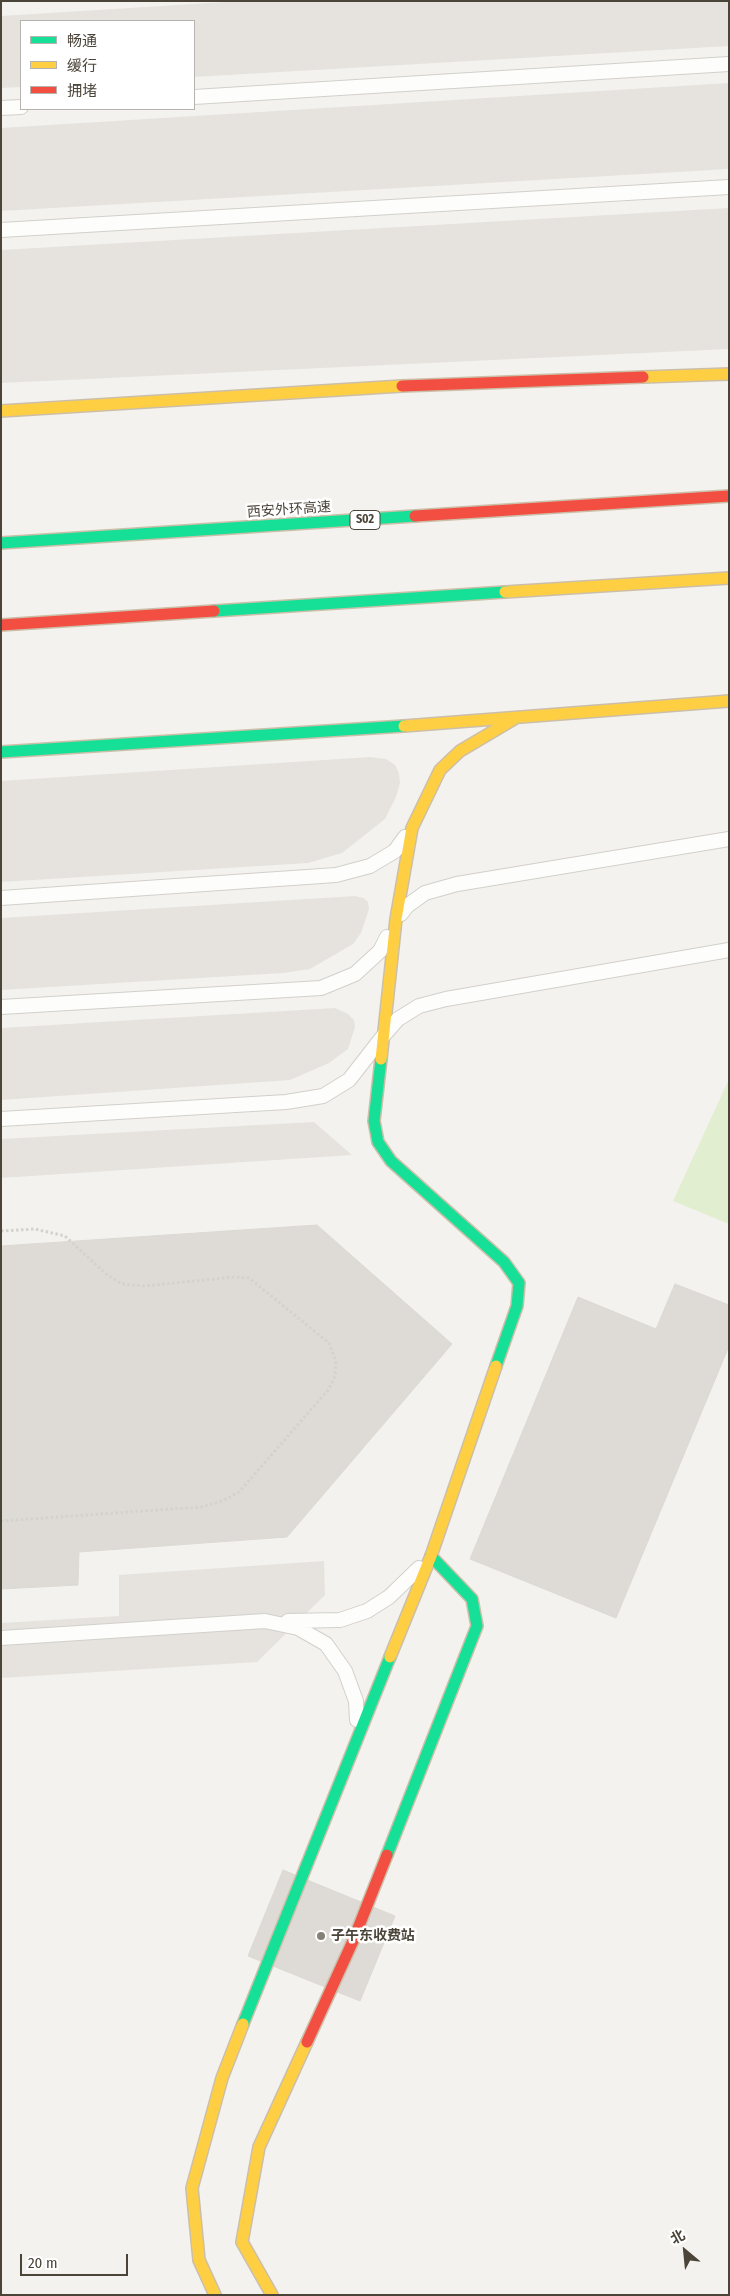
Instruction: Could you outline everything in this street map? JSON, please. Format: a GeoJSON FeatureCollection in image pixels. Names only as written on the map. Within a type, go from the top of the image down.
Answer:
{"type":"FeatureCollection","features":[{"type":"Feature","properties":{"kind":"highway"},"geometry":{"type":"LineString","coordinates":[[1,411],[390,386],[729,374]]}},
{"type":"Feature","properties":{"kind":"highway","name":"西安外环高速"},"geometry":{"type":"LineString","coordinates":[[1,543],[729,496]]}},
{"type":"Feature","properties":{"kind":"highway"},"geometry":{"type":"LineString","coordinates":[[1,625],[729,578]]}},
{"type":"Feature","properties":{"kind":"highway"},"geometry":{"type":"LineString","coordinates":[[1,752],[514,719],[729,701]]}},
{"type":"Feature","properties":{"kind":"highway"},"geometry":{"type":"LineString","coordinates":[[215,2295],[199,2260],[192,2188],[222,2078],[358,1733],[431,1556],[516,1306],[519,1283],[504,1262],[391,1161],[378,1142],[374,1121],[396,919],[412,828],[440,770],[460,751],[514,719]]}},
{"type":"Feature","properties":{"kind":"highway"},"geometry":{"type":"LineString","coordinates":[[272,2295],[242,2242],[259,2147],[352,1942],[477,1626],[472,1599],[431,1556]]}},
{"type":"Feature","properties":{"kind":"lane"},"geometry":{"type":"LineString","coordinates":[[195,97],[729,64]]}},
{"type":"Feature","properties":{"kind":"lane"},"geometry":{"type":"LineString","coordinates":[[1,108],[20,107]]}},
{"type":"Feature","properties":{"kind":"lane"},"geometry":{"type":"LineString","coordinates":[[1,230],[729,187]]}},
{"type":"Feature","properties":{"kind":"lane"},"geometry":{"type":"LineString","coordinates":[[1,898],[336,876],[370,866],[395,851],[412,828]]}},
{"type":"Feature","properties":{"kind":"lane"},"geometry":{"type":"LineString","coordinates":[[1,1007],[321,988],[355,974],[380,951],[396,919],[407,906],[425,893],[457,884],[729,839]]}},
{"type":"Feature","properties":{"kind":"lane"},"geometry":{"type":"LineString","coordinates":[[1,1119],[286,1102],[323,1096],[349,1080],[398,1020],[419,1006],[446,999],[729,950]]}},
{"type":"Feature","properties":{"kind":"lane"},"geometry":{"type":"LineString","coordinates":[[1,1638],[265,1621],[340,1620],[367,1611],[389,1597],[431,1556]]}},
{"type":"Feature","properties":{"kind":"lane"},"geometry":{"type":"LineString","coordinates":[[265,1621],[298,1628],[326,1644],[345,1671],[356,1701],[358,1733]]}},
{"type":"Feature","properties":{"kind":"path"},"geometry":{"type":"LineString","coordinates":[[1,1232],[35,1229],[65,1236],[106,1274],[122,1284],[145,1286],[235,1277],[249,1278],[329,1343],[336,1361],[335,1376],[329,1389],[239,1492],[222,1501],[201,1507],[1,1521]]}},
{"type":"Feature","properties":{"kind":"green space"},"geometry":{"type":"Polygon","coordinates":[[[729,1079],[729,1224],[673,1201],[729,1079]]]}},
{"type":"Feature","properties":{"kind":"shaded area"},"geometry":{"type":"Polygon","coordinates":[[[242,1],[729,1],[729,46],[195,77],[195,20],[20,20],[20,87],[1,88],[1,16],[242,1]]]}},
{"type":"Feature","properties":{"kind":"shaded area"},"geometry":{"type":"Polygon","coordinates":[[[729,83],[729,169],[1,211],[1,128],[729,83]]]}},
{"type":"Feature","properties":{"kind":"shaded area"},"geometry":{"type":"Polygon","coordinates":[[[729,208],[729,349],[1,383],[1,250],[729,208]]]}},
{"type":"Feature","properties":{"kind":"shaded area"},"geometry":{"type":"Polygon","coordinates":[[[370,757],[386,759],[395,765],[399,773],[400,783],[396,797],[385,819],[342,853],[308,863],[1,882],[1,781],[370,757]]]}},
{"type":"Feature","properties":{"kind":"shaded area"},"geometry":{"type":"Polygon","coordinates":[[[355,896],[364,898],[368,902],[369,909],[361,933],[353,944],[310,969],[283,973],[1,990],[1,918],[355,896]]]}},
{"type":"Feature","properties":{"kind":"shaded area"},"geometry":{"type":"Polygon","coordinates":[[[335,1008],[348,1014],[354,1020],[355,1027],[348,1049],[329,1063],[290,1080],[1,1100],[1,1028],[335,1008]]]}},
{"type":"Feature","properties":{"kind":"shaded area"},"geometry":{"type":"Polygon","coordinates":[[[314,1122],[352,1155],[1,1178],[1,1139],[314,1122]]]}},
{"type":"Feature","properties":{"kind":"shaded area"},"geometry":{"type":"Polygon","coordinates":[[[324,1561],[325,1595],[257,1662],[1,1678],[1,1623],[119,1616],[119,1575],[324,1561]]]}},
{"type":"Feature","properties":{"kind":"building"},"geometry":{"type":"Polygon","coordinates":[[[317,1225],[452,1344],[287,1537],[79,1552],[78,1585],[1,1589],[1,1246],[317,1225]]]}},
{"type":"Feature","properties":{"kind":"building"},"geometry":{"type":"Polygon","coordinates":[[[675,1284],[729,1305],[729,1346],[616,1618],[470,1559],[578,1297],[656,1329],[675,1284]]]}},
{"type":"Feature","properties":{"kind":"building","name":"子午东收费站"},"geometry":{"type":"Polygon","coordinates":[[[283,1870],[395,1916],[360,2001],[248,1956],[283,1870]]]}},
{"type":"Feature","properties":{"kind":"traffic: fast"},"geometry":{"type":"LineString","coordinates":[[1,543],[415,516]]}},
{"type":"Feature","properties":{"kind":"traffic: fast"},"geometry":{"type":"LineString","coordinates":[[214,611],[505,592]]}},
{"type":"Feature","properties":{"kind":"traffic: fast"},"geometry":{"type":"LineString","coordinates":[[1,752],[404,726]]}},
{"type":"Feature","properties":{"kind":"traffic: fast"},"geometry":{"type":"LineString","coordinates":[[381,1059],[374,1121],[378,1142],[391,1161],[504,1262],[519,1283],[517,1306],[496,1366]]}},
{"type":"Feature","properties":{"kind":"traffic: fast"},"geometry":{"type":"LineString","coordinates":[[387,1855],[477,1626],[472,1599],[431,1556]]}},
{"type":"Feature","properties":{"kind":"traffic: fast"},"geometry":{"type":"LineString","coordinates":[[243,2024],[390,1657]]}},
{"type":"Feature","properties":{"kind":"traffic: slow"},"geometry":{"type":"LineString","coordinates":[[643,377],[729,374]]}},
{"type":"Feature","properties":{"kind":"traffic: slow"},"geometry":{"type":"LineString","coordinates":[[1,411],[402,386]]}},
{"type":"Feature","properties":{"kind":"traffic: slow"},"geometry":{"type":"LineString","coordinates":[[505,592],[729,578]]}},
{"type":"Feature","properties":{"kind":"traffic: slow"},"geometry":{"type":"LineString","coordinates":[[404,726],[729,701]]}},
{"type":"Feature","properties":{"kind":"traffic: slow"},"geometry":{"type":"LineString","coordinates":[[381,1059],[396,919],[412,828],[440,770],[460,751],[514,719]]}},
{"type":"Feature","properties":{"kind":"traffic: slow"},"geometry":{"type":"LineString","coordinates":[[390,1657],[431,1556],[496,1366]]}},
{"type":"Feature","properties":{"kind":"traffic: slow"},"geometry":{"type":"LineString","coordinates":[[215,2295],[199,2260],[192,2188],[222,2078],[243,2024]]}},
{"type":"Feature","properties":{"kind":"traffic: slow"},"geometry":{"type":"LineString","coordinates":[[272,2295],[242,2242],[259,2147],[307,2042]]}},
{"type":"Feature","properties":{"kind":"traffic: jam"},"geometry":{"type":"LineString","coordinates":[[402,386],[643,377]]}},
{"type":"Feature","properties":{"kind":"traffic: jam"},"geometry":{"type":"LineString","coordinates":[[415,516],[729,496]]}},
{"type":"Feature","properties":{"kind":"traffic: jam"},"geometry":{"type":"LineString","coordinates":[[1,625],[214,611]]}},
{"type":"Feature","properties":{"kind":"traffic: jam"},"geometry":{"type":"LineString","coordinates":[[307,2042],[353,1941],[387,1855]]}},
{"type":"Feature","properties":{"kind":"place","name":"子午东收费站"},"geometry":{"type":"Point","coordinates":[321,1936]}}]}
